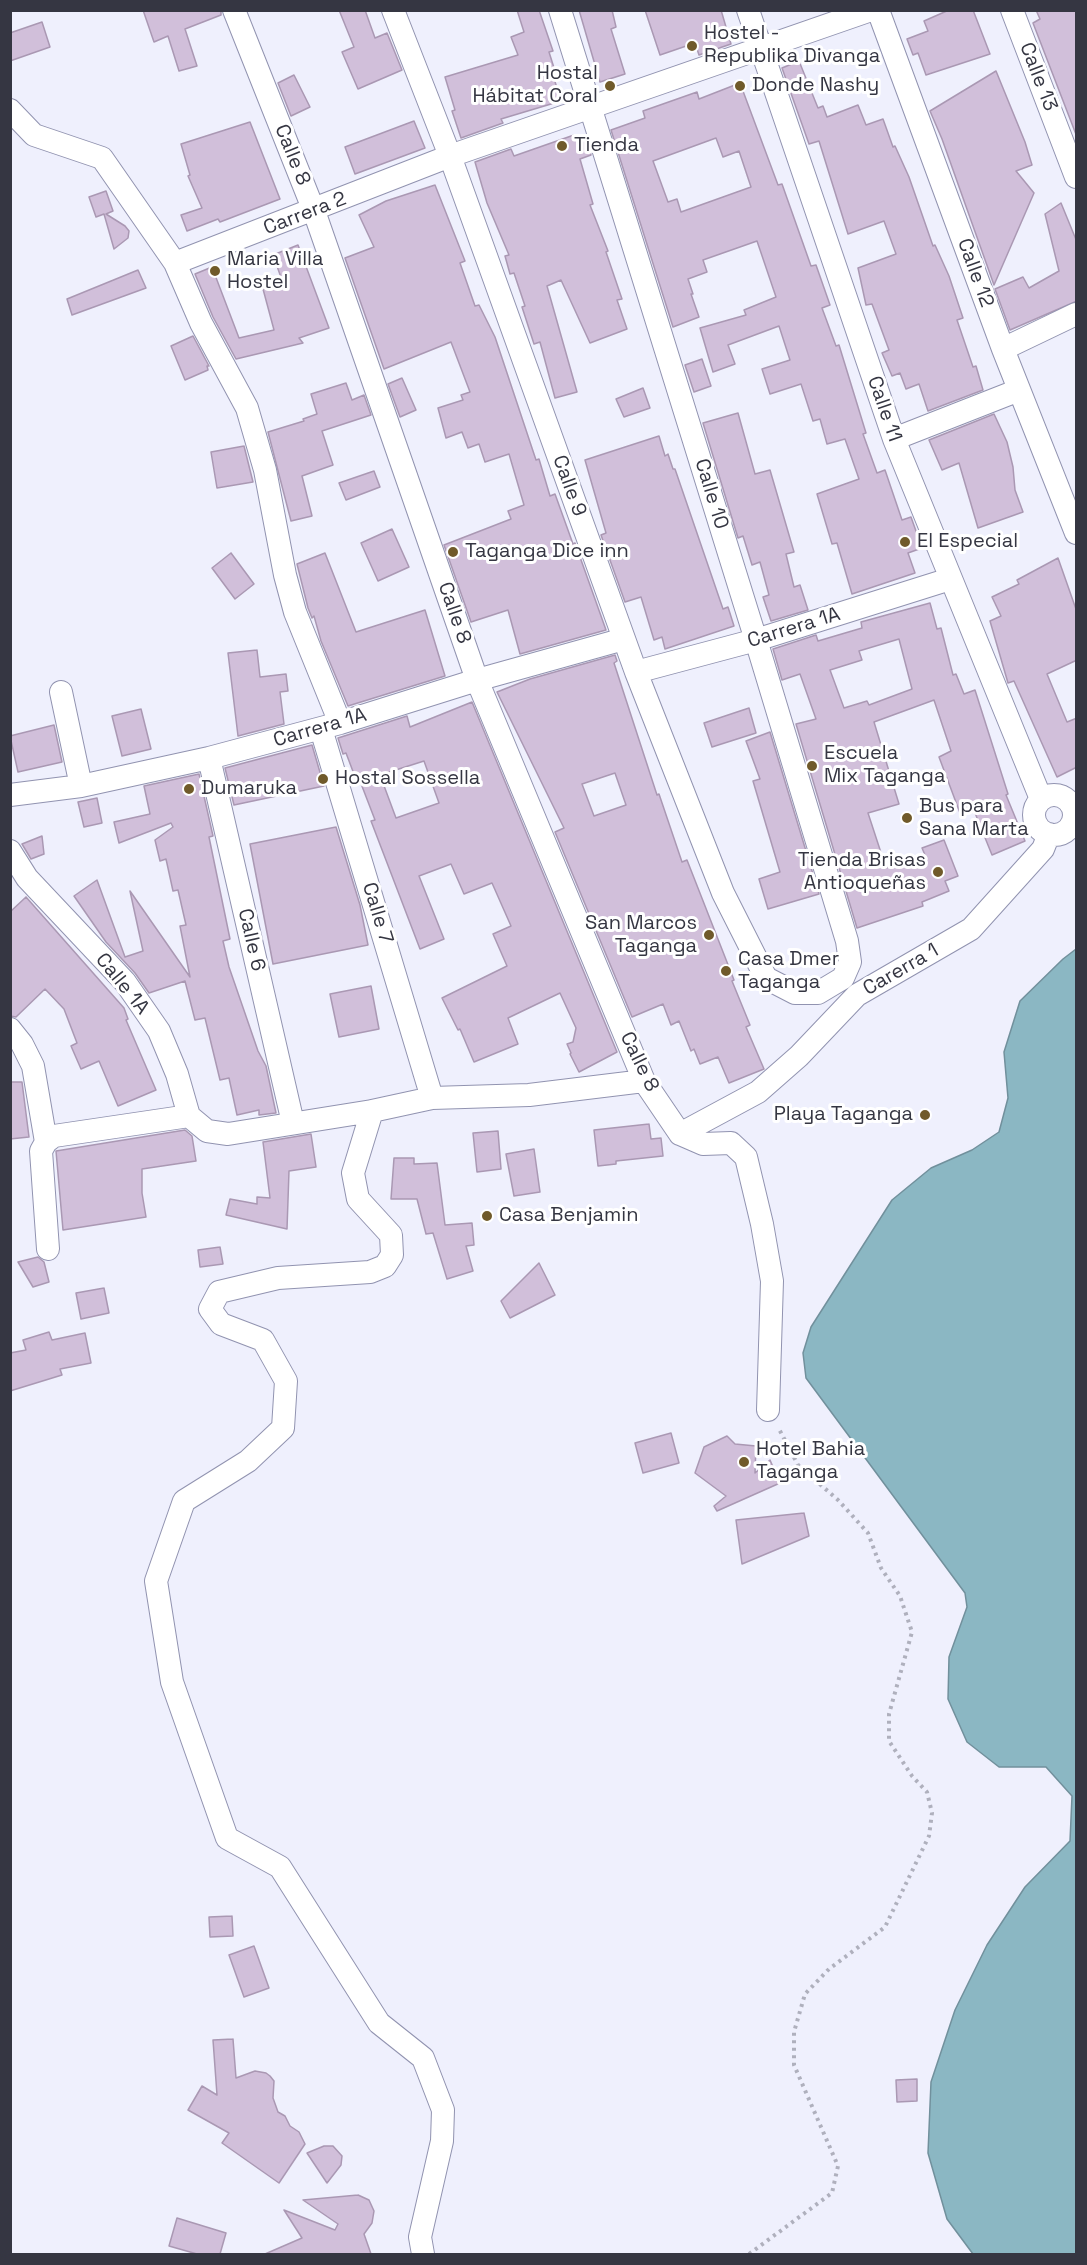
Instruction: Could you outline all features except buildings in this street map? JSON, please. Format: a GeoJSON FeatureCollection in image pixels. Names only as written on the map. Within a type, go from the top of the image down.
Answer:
{"type":"FeatureCollection","features":[{"type":"Feature","properties":{"kind":"street","name":"Calle 8"},"geometry":{"type":"LineString","coordinates":[[234,10],[314,210],[477,680],[645,1081],[680,1134]]}},
{"type":"Feature","properties":{"kind":"street","name":"Calle 9"},"geometry":{"type":"LineString","coordinates":[[393,10],[450,156],[636,672],[723,893],[766,978],[795,993],[818,993],[843,978]]}},
{"type":"Feature","properties":{"kind":"street","name":"Calle 10"},"geometry":{"type":"LineString","coordinates":[[560,10],[847,941],[850,962],[843,978]]}},
{"type":"Feature","properties":{"kind":"street","name":"Calle 11"},"geometry":{"type":"LineString","coordinates":[[748,10],[763,48],[894,439],[1041,799]]}},
{"type":"Feature","properties":{"kind":"street","name":"Carrera 2"},"geometry":{"type":"LineString","coordinates":[[175,263],[450,156],[872,10]]}},
{"type":"Feature","properties":{"kind":"street","name":"Calle 12"},"geometry":{"type":"LineString","coordinates":[[878,10],[1003,349],[1077,533]]}},
{"type":"Feature","properties":{"kind":"street","name":"Calle 13"},"geometry":{"type":"LineString","coordinates":[[1012,10],[1077,177]]}},
{"type":"Feature","properties":{"kind":"street"},"geometry":{"type":"LineString","coordinates":[[10,110],[34,135],[102,158],[175,263],[201,323],[248,408],[265,470],[285,576],[331,726]]}},
{"type":"Feature","properties":{"kind":"street"},"geometry":{"type":"LineString","coordinates":[[1003,349],[1077,314]]}},
{"type":"Feature","properties":{"kind":"street"},"geometry":{"type":"LineString","coordinates":[[894,439],[1019,390]]}},
{"type":"Feature","properties":{"kind":"street","name":"Carrera 1A"},"geometry":{"type":"LineString","coordinates":[[636,672],[756,640],[950,579]]}},
{"type":"Feature","properties":{"kind":"street","name":"Carrera 1A"},"geometry":{"type":"LineString","coordinates":[[10,795],[81,786],[209,758],[331,726],[477,680],[624,639]]}},
{"type":"Feature","properties":{"kind":"street"},"geometry":{"type":"LineString","coordinates":[[61,692],[81,786]]}},
{"type":"Feature","properties":{"kind":"street","name":"Calle 7"},"geometry":{"type":"LineString","coordinates":[[331,726],[432,1098]]}},
{"type":"Feature","properties":{"kind":"street","name":"Calle 6"},"geometry":{"type":"LineString","coordinates":[[209,758],[293,1123]]}},
{"type":"Feature","properties":{"kind":"street"},"geometry":{"type":"LineString","coordinates":[[1056,795],[1071,798],[1073,810],[1071,824],[1062,833],[1049,834],[1038,826],[1035,820],[1036,807],[1041,799],[1056,795]]}},
{"type":"Feature","properties":{"kind":"street","name":"Carerra 1"},"geometry":{"type":"LineString","coordinates":[[680,1134],[758,1092],[799,1056],[857,995],[971,929],[1043,849],[1049,834]]}},
{"type":"Feature","properties":{"kind":"street","name":"Calle 1A"},"geometry":{"type":"LineString","coordinates":[[10,851],[19,883],[125,982],[159,1031],[177,1074],[189,1116]]}},
{"type":"Feature","properties":{"kind":"street"},"geometry":{"type":"LineString","coordinates":[[10,1029],[22,1044],[33,1066],[46,1142]]}},
{"type":"Feature","properties":{"kind":"street"},"geometry":{"type":"LineString","coordinates":[[48,1249],[41,1151],[46,1142],[54,1136],[189,1116],[207,1131],[228,1134],[372,1111],[432,1098],[529,1095],[645,1081]]}},
{"type":"Feature","properties":{"kind":"street"},"geometry":{"type":"LineString","coordinates":[[372,1111],[353,1173],[358,1199],[391,1235],[392,1255],[385,1266],[370,1272],[278,1278],[219,1292],[210,1309],[221,1324],[263,1340],[286,1381],[284,1428],[248,1461],[184,1501],[156,1581],[172,1682],[227,1838],[280,1868],[378,2023],[423,2058],[443,2110],[442,2140],[420,2237],[423,2254]]}},
{"type":"Feature","properties":{"kind":"street"},"geometry":{"type":"LineString","coordinates":[[680,1134],[703,1144],[731,1143],[746,1156],[762,1224],[772,1281],[768,1410]]}},
{"type":"Feature","properties":{"kind":"path"},"geometry":{"type":"LineString","coordinates":[[749,2254],[832,2193],[838,2166],[794,2065],[794,2032],[805,1994],[829,1969],[885,1927],[929,1836],[932,1813],[927,1792],[912,1776],[889,1741],[889,1714],[912,1632],[900,1596],[881,1568],[868,1533],[838,1500],[798,1465],[768,1410]]}},
{"type":"Feature","properties":{"kind":"water"},"geometry":{"type":"Polygon","coordinates":[[[1076,949],[1076,2254],[973,2254],[947,2219],[928,2153],[931,2082],[955,2010],[987,1945],[1025,1887],[1070,1841],[1072,1796],[1046,1767],[999,1767],[967,1742],[948,1699],[949,1657],[967,1607],[965,1593],[806,1378],[803,1353],[811,1327],[892,1200],[931,1168],[972,1150],[999,1132],[1008,1098],[1004,1052],[1020,1001],[1076,949]]]}},
{"type":"Feature","properties":{"kind":"place","name":"Hostel - Republika Divanga"},"geometry":{"type":"Point","coordinates":[692,46]}},
{"type":"Feature","properties":{"kind":"place","name":"Hostal Hábitat Coral"},"geometry":{"type":"Point","coordinates":[610,86]}},
{"type":"Feature","properties":{"kind":"place","name":"Donde Nashy"},"geometry":{"type":"Point","coordinates":[740,86]}},
{"type":"Feature","properties":{"kind":"place","name":"Tienda"},"geometry":{"type":"Point","coordinates":[562,146]}},
{"type":"Feature","properties":{"kind":"place","name":"Maria Villa Hostel"},"geometry":{"type":"Point","coordinates":[215,271]}},
{"type":"Feature","properties":{"kind":"place","name":"El Especial"},"geometry":{"type":"Point","coordinates":[905,542]}},
{"type":"Feature","properties":{"kind":"place","name":"Taganga Dice inn"},"geometry":{"type":"Point","coordinates":[453,552]}},
{"type":"Feature","properties":{"kind":"place","name":"Escuela Mix Taganga"},"geometry":{"type":"Point","coordinates":[812,766]}},
{"type":"Feature","properties":{"kind":"place","name":"Hostal Sossella"},"geometry":{"type":"Point","coordinates":[323,779]}},
{"type":"Feature","properties":{"kind":"place","name":"Dumaruka"},"geometry":{"type":"Point","coordinates":[189,789]}},
{"type":"Feature","properties":{"kind":"place","name":"Bus para Sana Marta"},"geometry":{"type":"Point","coordinates":[907,818]}},
{"type":"Feature","properties":{"kind":"place","name":"Tienda Brisas Antioqueñas"},"geometry":{"type":"Point","coordinates":[938,872]}},
{"type":"Feature","properties":{"kind":"place","name":"San Marcos Taganga"},"geometry":{"type":"Point","coordinates":[709,935]}},
{"type":"Feature","properties":{"kind":"place","name":"Casa Dmer Taganga"},"geometry":{"type":"Point","coordinates":[726,971]}},
{"type":"Feature","properties":{"kind":"place","name":"Playa Taganga"},"geometry":{"type":"Point","coordinates":[925,1115]}},
{"type":"Feature","properties":{"kind":"place","name":"Casa Benjamin"},"geometry":{"type":"Point","coordinates":[487,1216]}},
{"type":"Feature","properties":{"kind":"place","name":"Hotel Bahia Taganga"},"geometry":{"type":"Point","coordinates":[744,1462]}}]}
